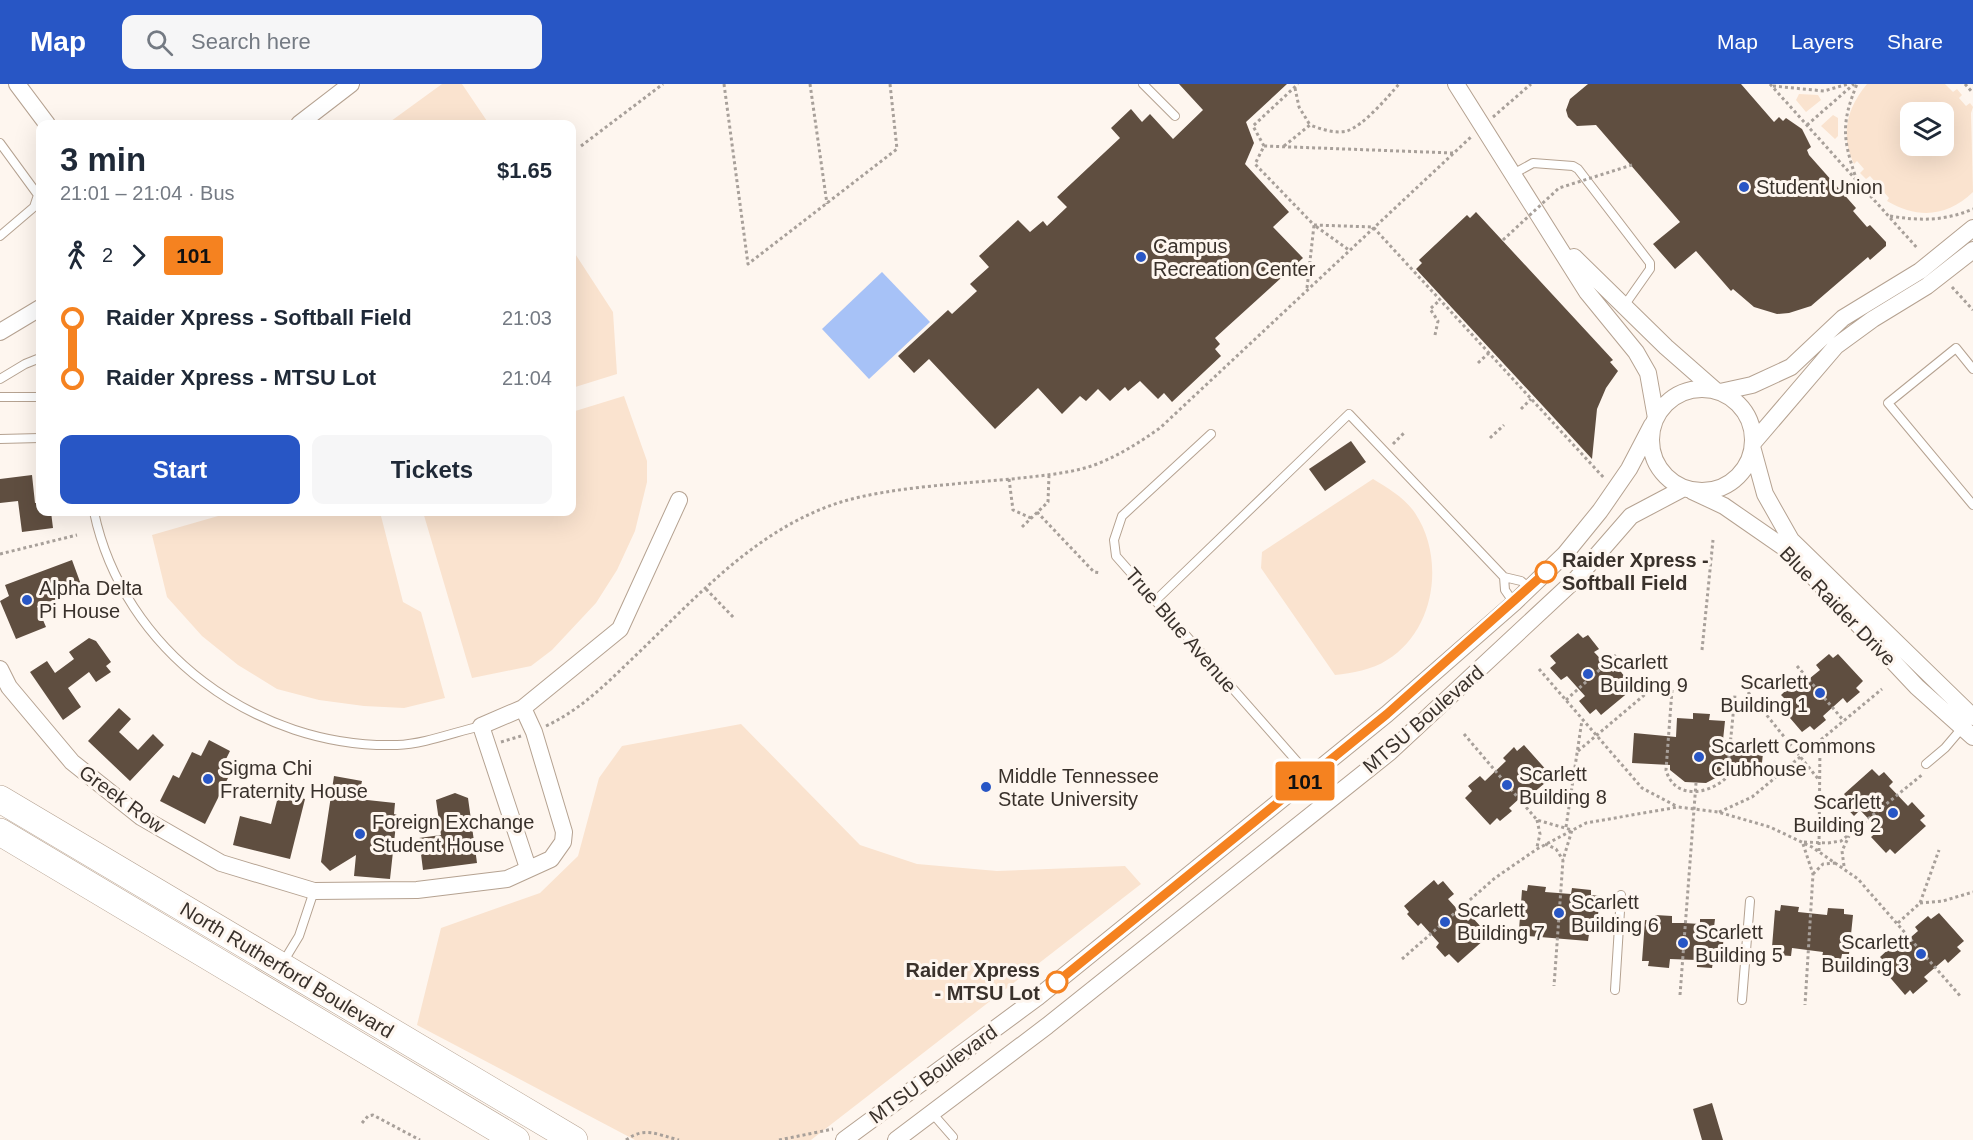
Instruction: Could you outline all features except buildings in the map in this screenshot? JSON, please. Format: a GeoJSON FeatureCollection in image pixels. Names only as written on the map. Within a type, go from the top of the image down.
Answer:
{"type":"FeatureCollection","features":[{"type":"Feature","properties":{"kind":"main road","name":"North Rutherford Boulevard"},"geometry":{"type":"LineString","coordinates":[[0,799],[574,1140]]}},
{"type":"Feature","properties":{"kind":"main road","name":"North Rutherford Boulevard"},"geometry":{"type":"LineString","coordinates":[[0,832],[516,1140]]}},
{"type":"Feature","properties":{"kind":"street"},"geometry":{"type":"LineString","coordinates":[[17,84],[44,120]]}},
{"type":"Feature","properties":{"kind":"street"},"geometry":{"type":"LineString","coordinates":[[304,120],[351,84]]}},
{"type":"Feature","properties":{"kind":"street"},"geometry":{"type":"LineString","coordinates":[[1456,84],[1555,237],[1587,292],[1636,352],[1644,366],[1654,395],[1654,422],[1650,443],[1654,460],[1663,474],[1688,490],[1708,492],[1731,483],[1747,465],[1753,446],[1836,346],[1873,319],[1927,286],[1973,250]]}},
{"type":"Feature","properties":{"kind":"street"},"geometry":{"type":"LineString","coordinates":[[1654,422],[1665,404],[1676,396],[1700,388],[1718,391],[1752,386],[1791,367],[1843,318],[1920,271],[1973,228]]}},
{"type":"Feature","properties":{"kind":"street"},"geometry":{"type":"LineString","coordinates":[[1555,237],[1623,307],[1718,391],[1741,406],[1749,420],[1753,446]]}},
{"type":"Feature","properties":{"kind":"street"},"geometry":{"type":"LineString","coordinates":[[0,332],[36,310]]}},
{"type":"Feature","properties":{"kind":"street","name":"MTSU Boulevard"},"geometry":{"type":"LineString","coordinates":[[842,1134],[1038,997],[1387,714],[1514,603],[1565,554],[1600,511],[1629,469],[1654,422]]}},
{"type":"Feature","properties":{"kind":"street","name":"Blue Raider Drive"},"geometry":{"type":"LineString","coordinates":[[1753,446],[1765,494],[1791,540],[1969,727]]}},
{"type":"Feature","properties":{"kind":"street","name":"MTSU Boulevard"},"geometry":{"type":"LineString","coordinates":[[896,1140],[1047,1026],[1390,752],[1577,578],[1631,516],[1688,490]]}},
{"type":"Feature","properties":{"kind":"street","name":"Blue Raider Drive"},"geometry":{"type":"LineString","coordinates":[[1688,490],[1724,506],[1789,551],[1917,687],[1969,727]]}},
{"type":"Feature","properties":{"kind":"street"},"geometry":{"type":"LineString","coordinates":[[523,708],[534,732],[564,832],[558,852],[551,859],[528,868],[490,746],[481,726],[523,708],[620,629],[680,500]]}},
{"type":"Feature","properties":{"kind":"street","name":"Greek Row"},"geometry":{"type":"LineString","coordinates":[[0,669],[9,687],[72,762],[141,817],[221,863],[314,891],[417,890],[507,879],[528,868]]}},
{"type":"Feature","properties":{"kind":"lane"},"geometry":{"type":"LineString","coordinates":[[1143,84],[1175,116]]}},
{"type":"Feature","properties":{"kind":"lane"},"geometry":{"type":"LineString","coordinates":[[0,143],[36,192]]}},
{"type":"Feature","properties":{"kind":"lane"},"geometry":{"type":"LineString","coordinates":[[1513,174],[1533,163],[1573,166],[1578,169],[1650,263],[1650,269],[1623,307]]}},
{"type":"Feature","properties":{"kind":"lane"},"geometry":{"type":"LineString","coordinates":[[0,236],[34,207],[36,201]]}},
{"type":"Feature","properties":{"kind":"lane"},"geometry":{"type":"LineString","coordinates":[[1973,369],[1956,348],[1888,403],[1973,505]]}},
{"type":"Feature","properties":{"kind":"lane"},"geometry":{"type":"LineString","coordinates":[[0,379],[25,363],[36,359]]}},
{"type":"Feature","properties":{"kind":"lane"},"geometry":{"type":"LineString","coordinates":[[0,397],[36,397]]}},
{"type":"Feature","properties":{"kind":"lane"},"geometry":{"type":"LineString","coordinates":[[1155,601],[1349,414],[1504,578],[1521,581],[1529,588]]}},
{"type":"Feature","properties":{"kind":"lane","name":"True Blue Avenue"},"geometry":{"type":"LineString","coordinates":[[1211,434],[1122,516],[1114,540],[1116,556],[1330,798]]}},
{"type":"Feature","properties":{"kind":"lane"},"geometry":{"type":"LineString","coordinates":[[0,439],[36,438]]}},
{"type":"Feature","properties":{"kind":"lane"},"geometry":{"type":"LineString","coordinates":[[95,516],[108,560],[156,639],[196,678],[243,708],[288,728],[337,740],[398,745],[481,726]]}},
{"type":"Feature","properties":{"kind":"lane"},"geometry":{"type":"LineString","coordinates":[[1504,578],[1505,590],[1514,603]]}},
{"type":"Feature","properties":{"kind":"lane"},"geometry":{"type":"LineString","coordinates":[[1928,766],[1969,727]]}},
{"type":"Feature","properties":{"kind":"lane"},"geometry":{"type":"LineString","coordinates":[[281,966],[299,936],[314,891]]}},
{"type":"Feature","properties":{"kind":"lane"},"geometry":{"type":"LineString","coordinates":[[1614,990],[1621,895]]}},
{"type":"Feature","properties":{"kind":"lane"},"geometry":{"type":"LineString","coordinates":[[1742,1000],[1750,901]]}},
{"type":"Feature","properties":{"kind":"lane"},"geometry":{"type":"LineString","coordinates":[[932,1113],[953,1137]]}},
{"type":"Feature","properties":{"kind":"path"},"geometry":{"type":"LineString","coordinates":[[581,146],[663,84]]}},
{"type":"Feature","properties":{"kind":"path"},"geometry":{"type":"LineString","coordinates":[[724,84],[748,264],[897,149],[890,84]]}},
{"type":"Feature","properties":{"kind":"path"},"geometry":{"type":"LineString","coordinates":[[810,84],[827,204]]}},
{"type":"Feature","properties":{"kind":"path"},"geometry":{"type":"LineString","coordinates":[[1264,146],[1253,126],[1298,84]]}},
{"type":"Feature","properties":{"kind":"path"},"geometry":{"type":"LineString","coordinates":[[1295,88],[1299,107],[1310,125],[1328,131],[1347,131],[1357,125],[1399,84]]}},
{"type":"Feature","properties":{"kind":"path"},"geometry":{"type":"LineString","coordinates":[[1492,118],[1531,84]]}},
{"type":"Feature","properties":{"kind":"path"},"geometry":{"type":"LineString","coordinates":[[1770,85],[1824,91],[1848,84]]}},
{"type":"Feature","properties":{"kind":"path"},"geometry":{"type":"LineString","coordinates":[[1807,125],[1855,84]]}},
{"type":"Feature","properties":{"kind":"path"},"geometry":{"type":"LineString","coordinates":[[1855,84],[1846,110],[1844,133],[1856,178]]}},
{"type":"Feature","properties":{"kind":"path"},"geometry":{"type":"LineString","coordinates":[[1965,84],[1973,93]]}},
{"type":"Feature","properties":{"kind":"path"},"geometry":{"type":"LineString","coordinates":[[1770,85],[1918,249]]}},
{"type":"Feature","properties":{"kind":"path"},"geometry":{"type":"LineString","coordinates":[[1283,147],[1310,125]]}},
{"type":"Feature","properties":{"kind":"path"},"geometry":{"type":"LineString","coordinates":[[490,746],[534,732],[565,717],[597,693],[759,542],[801,518],[841,502],[884,493],[1049,475],[1096,465],[1130,449],[1160,428],[1475,133]]}},
{"type":"Feature","properties":{"kind":"path"},"geometry":{"type":"LineString","coordinates":[[1264,146],[1453,153]]}},
{"type":"Feature","properties":{"kind":"path"},"geometry":{"type":"LineString","coordinates":[[1264,146],[1255,164],[1314,225],[1348,250]]}},
{"type":"Feature","properties":{"kind":"path"},"geometry":{"type":"LineString","coordinates":[[1503,240],[1559,188],[1632,165]]}},
{"type":"Feature","properties":{"kind":"path"},"geometry":{"type":"LineString","coordinates":[[1890,216],[1932,220],[1953,217],[1973,209]]}},
{"type":"Feature","properties":{"kind":"path"},"geometry":{"type":"LineString","coordinates":[[1314,225],[1373,227],[1605,479]]}},
{"type":"Feature","properties":{"kind":"path"},"geometry":{"type":"LineString","coordinates":[[1307,290],[1314,225]]}},
{"type":"Feature","properties":{"kind":"path"},"geometry":{"type":"LineString","coordinates":[[1952,287],[1973,310]]}},
{"type":"Feature","properties":{"kind":"path"},"geometry":{"type":"LineString","coordinates":[[1435,335],[1438,321],[1430,309],[1440,300]]}},
{"type":"Feature","properties":{"kind":"path"},"geometry":{"type":"LineString","coordinates":[[1478,363],[1489,353]]}},
{"type":"Feature","properties":{"kind":"path"},"geometry":{"type":"LineString","coordinates":[[1521,409],[1531,399]]}},
{"type":"Feature","properties":{"kind":"path"},"geometry":{"type":"LineString","coordinates":[[1490,438],[1504,424]]}},
{"type":"Feature","properties":{"kind":"path"},"geometry":{"type":"LineString","coordinates":[[1384,452],[1405,432]]}},
{"type":"Feature","properties":{"kind":"path"},"geometry":{"type":"LineString","coordinates":[[1022,527],[1048,501],[1049,475]]}},
{"type":"Feature","properties":{"kind":"path"},"geometry":{"type":"LineString","coordinates":[[1009,479],[1013,510],[1031,518]]}},
{"type":"Feature","properties":{"kind":"path"},"geometry":{"type":"LineString","coordinates":[[1037,512],[1094,572],[1101,573]]}},
{"type":"Feature","properties":{"kind":"path"},"geometry":{"type":"LineString","coordinates":[[0,554],[76,535]]}},
{"type":"Feature","properties":{"kind":"path"},"geometry":{"type":"LineString","coordinates":[[1702,650],[1713,540]]}},
{"type":"Feature","properties":{"kind":"path"},"geometry":{"type":"LineString","coordinates":[[706,589],[734,618]]}},
{"type":"Feature","properties":{"kind":"path"},"geometry":{"type":"LineString","coordinates":[[1566,700],[1616,655]]}},
{"type":"Feature","properties":{"kind":"path"},"geometry":{"type":"LineString","coordinates":[[1797,666],[1844,721]]}},
{"type":"Feature","properties":{"kind":"path"},"geometry":{"type":"LineString","coordinates":[[1539,669],[1642,788],[1678,807]]}},
{"type":"Feature","properties":{"kind":"path"},"geometry":{"type":"LineString","coordinates":[[1577,753],[1655,686]]}},
{"type":"Feature","properties":{"kind":"path"},"geometry":{"type":"LineString","coordinates":[[1718,812],[1752,797],[1882,689]]}},
{"type":"Feature","properties":{"kind":"path"},"geometry":{"type":"LineString","coordinates":[[1672,690],[1666,770],[1668,777],[1676,784],[1695,793],[1709,791],[1727,777],[1734,695]]}},
{"type":"Feature","properties":{"kind":"path"},"geometry":{"type":"LineString","coordinates":[[1748,692],[1819,780]]}},
{"type":"Feature","properties":{"kind":"path"},"geometry":{"type":"LineString","coordinates":[[1566,827],[1582,720]]}},
{"type":"Feature","properties":{"kind":"path"},"geometry":{"type":"LineString","coordinates":[[1464,734],[1537,820],[1540,834],[1537,849]]}},
{"type":"Feature","properties":{"kind":"path"},"geometry":{"type":"LineString","coordinates":[[1819,852],[1820,741]]}},
{"type":"Feature","properties":{"kind":"path"},"geometry":{"type":"LineString","coordinates":[[1802,842],[1841,841],[1928,766]]}},
{"type":"Feature","properties":{"kind":"path"},"geometry":{"type":"LineString","coordinates":[[1680,995],[1692,809],[1696,783]]}},
{"type":"Feature","properties":{"kind":"path"},"geometry":{"type":"LineString","coordinates":[[1402,959],[1496,878],[1545,844],[1586,824],[1678,807],[1718,812],[1770,827],[1802,842],[1845,868],[1898,923],[1961,997]]}},
{"type":"Feature","properties":{"kind":"path"},"geometry":{"type":"LineString","coordinates":[[1537,820],[1572,830]]}},
{"type":"Feature","properties":{"kind":"path"},"geometry":{"type":"LineString","coordinates":[[1554,986],[1563,860],[1572,830]]}},
{"type":"Feature","properties":{"kind":"path"},"geometry":{"type":"LineString","coordinates":[[1845,868],[1842,851],[1850,834]]}},
{"type":"Feature","properties":{"kind":"path"},"geometry":{"type":"LineString","coordinates":[[1802,842],[1813,874],[1805,1005]]}},
{"type":"Feature","properties":{"kind":"path"},"geometry":{"type":"LineString","coordinates":[[1545,844],[1556,849],[1563,860]]}},
{"type":"Feature","properties":{"kind":"path"},"geometry":{"type":"LineString","coordinates":[[1898,923],[1920,903],[1939,850]]}},
{"type":"Feature","properties":{"kind":"path"},"geometry":{"type":"LineString","coordinates":[[1813,874],[1823,864],[1839,864]]}},
{"type":"Feature","properties":{"kind":"path"},"geometry":{"type":"LineString","coordinates":[[1920,903],[1943,902],[1973,892]]}},
{"type":"Feature","properties":{"kind":"path"},"geometry":{"type":"LineString","coordinates":[[362,1123],[368,1116],[373,1115],[420,1140]]}},
{"type":"Feature","properties":{"kind":"path"},"geometry":{"type":"LineString","coordinates":[[626,1140],[637,1132],[646,1130],[679,1140]]}},
{"type":"Feature","properties":{"kind":"path"},"geometry":{"type":"LineString","coordinates":[[779,1140],[842,1134]]}},
{"type":"Feature","properties":{"kind":"shaded area"},"geometry":{"type":"Polygon","coordinates":[[[442,84],[462,84],[486,120],[392,120],[442,84]]]}},
{"type":"Feature","properties":{"kind":"shaded area"},"geometry":{"type":"Polygon","coordinates":[[[1867,84],[1945,84],[1953,92],[1957,89],[1962,95],[1959,98],[1966,106],[1970,103],[1973,107],[1971,113],[1973,192],[1953,206],[1932,213],[1910,211],[1887,201],[1889,198],[1882,190],[1878,193],[1873,188],[1877,184],[1870,176],[1866,179],[1860,173],[1864,169],[1857,161],[1854,164],[1850,153],[1847,132],[1850,112],[1867,84]]]}},
{"type":"Feature","properties":{"kind":"shaded area"},"geometry":{"type":"Polygon","coordinates":[[[1799,94],[1818,95],[1821,100],[1806,112],[1796,100],[1799,94]]]}},
{"type":"Feature","properties":{"kind":"shaded area"},"geometry":{"type":"Polygon","coordinates":[[[1833,115],[1838,118],[1838,136],[1835,139],[1821,126],[1833,115]]]}},
{"type":"Feature","properties":{"kind":"shaded area"},"geometry":{"type":"Polygon","coordinates":[[[576,255],[613,312],[617,374],[576,387],[576,255]]]}},
{"type":"Feature","properties":{"kind":"shaded area"},"geometry":{"type":"Polygon","coordinates":[[[624,396],[647,461],[647,482],[635,531],[617,570],[596,603],[552,650],[531,666],[472,678],[424,516],[576,516],[576,411],[624,396]]]}},
{"type":"Feature","properties":{"kind":"shaded area"},"geometry":{"type":"Polygon","coordinates":[[[1373,479],[1390,490],[1415,513],[1430,551],[1431,592],[1416,631],[1404,647],[1375,666],[1335,675],[1261,568],[1262,552],[1373,479]]]}},
{"type":"Feature","properties":{"kind":"shaded area"},"geometry":{"type":"Polygon","coordinates":[[[218,516],[381,516],[403,602],[421,612],[445,698],[404,708],[364,706],[319,700],[277,689],[238,665],[202,636],[167,597],[152,535],[218,516]]]}},
{"type":"Feature","properties":{"kind":"shaded area"},"geometry":{"type":"Polygon","coordinates":[[[741,724],[860,845],[917,864],[997,871],[1125,866],[1141,884],[811,1140],[635,1140],[417,1025],[441,928],[540,893],[578,856],[599,778],[622,746],[741,724]]]}},
{"type":"Feature","properties":{"kind":"water"},"geometry":{"type":"Polygon","coordinates":[[[882,272],[930,322],[869,379],[822,329],[882,272]]]}},
{"type":"Feature","properties":{"kind":"bus line","name":"101"},"geometry":{"type":"LineString","coordinates":[[1057,982],[1387,714],[1514,603],[1546,572]]}},
{"type":"Feature","properties":{"kind":"place","name":"Student Union"},"geometry":{"type":"Point","coordinates":[1744,187]}},
{"type":"Feature","properties":{"kind":"place","name":"Campus Recreation Center"},"geometry":{"type":"Point","coordinates":[1141,257]}},
{"type":"Feature","properties":{"kind":"place","name":"Raider Xpress - Softball Field"},"geometry":{"type":"Point","coordinates":[1546,572]}},
{"type":"Feature","properties":{"kind":"place","name":"Alpha Delta Pi House"},"geometry":{"type":"Point","coordinates":[27,600]}},
{"type":"Feature","properties":{"kind":"place","name":"Scarlett Building 9"},"geometry":{"type":"Point","coordinates":[1588,674]}},
{"type":"Feature","properties":{"kind":"place","name":"Scarlett Building 1"},"geometry":{"type":"Point","coordinates":[1820,693]}},
{"type":"Feature","properties":{"kind":"place","name":"Scarlett Commons Clubhouse"},"geometry":{"type":"Point","coordinates":[1699,757]}},
{"type":"Feature","properties":{"kind":"place","name":"Sigma Chi Fraternity House"},"geometry":{"type":"Point","coordinates":[208,779]}},
{"type":"Feature","properties":{"kind":"place","name":"Scarlett Building 8"},"geometry":{"type":"Point","coordinates":[1507,785]}},
{"type":"Feature","properties":{"kind":"place","name":"Middle Tennessee State University"},"geometry":{"type":"Point","coordinates":[986,787]}},
{"type":"Feature","properties":{"kind":"place","name":"Scarlett Building 2"},"geometry":{"type":"Point","coordinates":[1893,813]}},
{"type":"Feature","properties":{"kind":"place","name":"Foreign Exchange Student House"},"geometry":{"type":"Point","coordinates":[360,834]}},
{"type":"Feature","properties":{"kind":"place","name":"Scarlett Building 6"},"geometry":{"type":"Point","coordinates":[1559,913]}},
{"type":"Feature","properties":{"kind":"place","name":"Scarlett Building 7"},"geometry":{"type":"Point","coordinates":[1445,922]}},
{"type":"Feature","properties":{"kind":"place","name":"Scarlett Building 5"},"geometry":{"type":"Point","coordinates":[1683,943]}},
{"type":"Feature","properties":{"kind":"place","name":"Scarlett Building 3"},"geometry":{"type":"Point","coordinates":[1921,954]}},
{"type":"Feature","properties":{"kind":"place","name":"Raider Xpress - MTSU Lot"},"geometry":{"type":"Point","coordinates":[1057,982]}}]}
